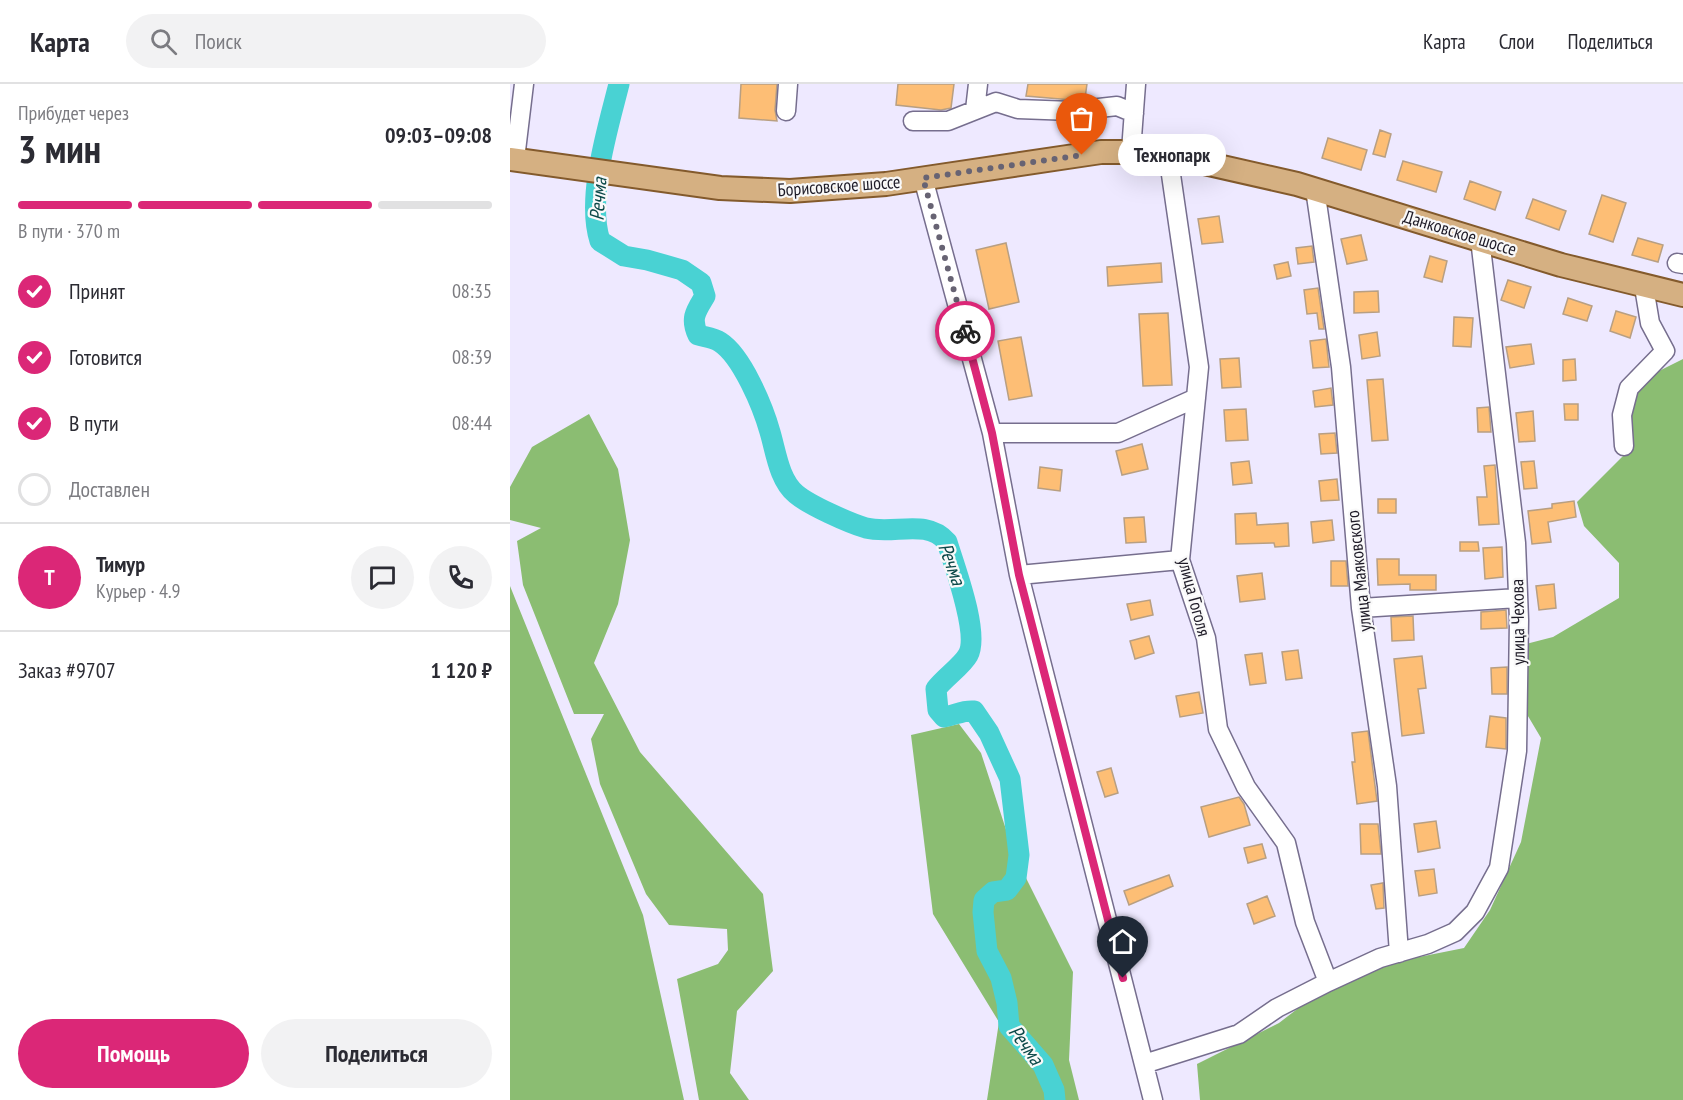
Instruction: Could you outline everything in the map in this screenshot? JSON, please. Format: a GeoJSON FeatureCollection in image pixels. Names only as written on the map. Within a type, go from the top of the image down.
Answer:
{"type":"FeatureCollection","features":[{"type":"Feature","properties":{"kind":"main road","name":"Борисовское шоссе"},"geometry":{"type":"LineString","coordinates":[[513,159],[720,188],[790,191],[863,187],[1036,161],[1131,151],[1168,154],[1238,169]]}},
{"type":"Feature","properties":{"kind":"main road","name":"Данковское шоссе"},"geometry":{"type":"LineString","coordinates":[[1238,169],[1315,189],[1561,265],[1683,295]]}},
{"type":"Feature","properties":{"kind":"street"},"geometry":{"type":"LineString","coordinates":[[513,159],[524,84]]}},
{"type":"Feature","properties":{"kind":"street"},"geometry":{"type":"LineString","coordinates":[[786,111],[788,84]]}},
{"type":"Feature","properties":{"kind":"street"},"geometry":{"type":"LineString","coordinates":[[975,110],[978,84]]}},
{"type":"Feature","properties":{"kind":"street"},"geometry":{"type":"LineString","coordinates":[[1131,151],[1136,84]]}},
{"type":"Feature","properties":{"kind":"street"},"geometry":{"type":"LineString","coordinates":[[913,122],[948,121],[996,102],[1018,109],[1072,111],[1117,106],[1134,113]]}},
{"type":"Feature","properties":{"kind":"street","name":"улица Гоголя"},"geometry":{"type":"LineString","coordinates":[[1168,154],[1199,367],[1180,560],[1206,638],[1218,729],[1246,786],[1286,843],[1305,922],[1328,982]]}},
{"type":"Feature","properties":{"kind":"street"},"geometry":{"type":"LineString","coordinates":[[923,178],[992,433],[1019,575],[1153,1100]]}},
{"type":"Feature","properties":{"kind":"street","name":"улица Маяковского"},"geometry":{"type":"LineString","coordinates":[[1315,189],[1341,367],[1361,608],[1387,786],[1399,953]]}},
{"type":"Feature","properties":{"kind":"street","name":"улица Чехова"},"geometry":{"type":"LineString","coordinates":[[1144,1064],[1239,1034],[1277,1008],[1328,982],[1380,958],[1455,932],[1475,912],[1499,868],[1517,751],[1518,598],[1516,543],[1480,239]]}},
{"type":"Feature","properties":{"kind":"street"},"geometry":{"type":"LineString","coordinates":[[1624,446],[1622,415],[1629,388],[1665,351],[1650,323],[1644,287]]}},
{"type":"Feature","properties":{"kind":"street"},"geometry":{"type":"LineString","coordinates":[[992,433],[1118,432],[1196,398]]}},
{"type":"Feature","properties":{"kind":"street"},"geometry":{"type":"LineString","coordinates":[[1019,575],[1180,560]]}},
{"type":"Feature","properties":{"kind":"street"},"geometry":{"type":"LineString","coordinates":[[1361,608],[1518,598]]}},
{"type":"Feature","properties":{"kind":"green space"},"geometry":{"type":"Polygon","coordinates":[[[1683,359],[1683,1100],[1200,1100],[1197,1064],[1279,1023],[1335,980],[1378,955],[1419,957],[1464,948],[1490,910],[1521,842],[1541,738],[1525,711],[1526,644],[1553,637],[1619,598],[1619,563],[1584,526],[1577,502],[1632,447],[1628,400],[1657,372],[1683,359]]]}},
{"type":"Feature","properties":{"kind":"green space"},"geometry":{"type":"Polygon","coordinates":[[[589,414],[618,469],[630,540],[618,604],[594,663],[640,752],[763,894],[773,971],[737,1011],[730,1073],[749,1100],[699,1100],[677,979],[718,964],[728,950],[727,929],[669,925],[646,894],[600,784],[591,739],[604,714],[574,714],[523,585],[517,541],[541,528],[510,520],[510,487],[532,447],[589,414]]]}},
{"type":"Feature","properties":{"kind":"green space"},"geometry":{"type":"Polygon","coordinates":[[[510,586],[643,915],[684,1100],[510,1100],[510,586]]]}},
{"type":"Feature","properties":{"kind":"green space"},"geometry":{"type":"Polygon","coordinates":[[[959,724],[981,753],[1014,854],[1073,972],[1069,1060],[1079,1100],[987,1100],[999,1022],[933,914],[911,735],[959,724]]]}},
{"type":"Feature","properties":{"kind":"building"},"geometry":{"type":"Polygon","coordinates":[[[741,84],[777,84],[775,110],[777,121],[739,118],[741,84]]]}},
{"type":"Feature","properties":{"kind":"building"},"geometry":{"type":"Polygon","coordinates":[[[898,84],[954,84],[951,108],[941,110],[896,105],[898,84]]]}},
{"type":"Feature","properties":{"kind":"building"},"geometry":{"type":"Polygon","coordinates":[[[1028,84],[1087,84],[1085,98],[1072,100],[1026,96],[1028,84]]]}},
{"type":"Feature","properties":{"kind":"building"},"geometry":{"type":"Polygon","coordinates":[[[1380,130],[1391,134],[1385,157],[1373,154],[1380,130]]]}},
{"type":"Feature","properties":{"kind":"building"},"geometry":{"type":"Polygon","coordinates":[[[1328,138],[1367,150],[1361,170],[1322,158],[1328,138]]]}},
{"type":"Feature","properties":{"kind":"building"},"geometry":{"type":"Polygon","coordinates":[[[1403,161],[1442,172],[1436,192],[1397,180],[1403,161]]]}},
{"type":"Feature","properties":{"kind":"building"},"geometry":{"type":"Polygon","coordinates":[[[1470,181],[1501,192],[1495,210],[1464,199],[1470,181]]]}},
{"type":"Feature","properties":{"kind":"building"},"geometry":{"type":"Polygon","coordinates":[[[1602,195],[1626,203],[1613,242],[1589,234],[1602,195]]]}},
{"type":"Feature","properties":{"kind":"building"},"geometry":{"type":"Polygon","coordinates":[[[1533,199],[1566,211],[1559,230],[1526,218],[1533,199]]]}},
{"type":"Feature","properties":{"kind":"building"},"geometry":{"type":"Polygon","coordinates":[[[1219,216],[1223,242],[1202,244],[1198,219],[1219,216]]]}},
{"type":"Feature","properties":{"kind":"building"},"geometry":{"type":"Polygon","coordinates":[[[1361,235],[1367,260],[1347,264],[1341,239],[1361,235]]]}},
{"type":"Feature","properties":{"kind":"building"},"geometry":{"type":"Polygon","coordinates":[[[1638,238],[1663,245],[1658,262],[1632,255],[1638,238]]]}},
{"type":"Feature","properties":{"kind":"building"},"geometry":{"type":"Polygon","coordinates":[[[1006,243],[1019,302],[989,309],[976,250],[1006,243]]]}},
{"type":"Feature","properties":{"kind":"building"},"geometry":{"type":"Polygon","coordinates":[[[1312,246],[1314,262],[1298,264],[1296,248],[1312,246]]]}},
{"type":"Feature","properties":{"kind":"building"},"geometry":{"type":"Polygon","coordinates":[[[1430,256],[1447,261],[1442,282],[1424,277],[1430,256]]]}},
{"type":"Feature","properties":{"kind":"building"},"geometry":{"type":"Polygon","coordinates":[[[1288,262],[1291,276],[1277,279],[1274,265],[1288,262]]]}},
{"type":"Feature","properties":{"kind":"building"},"geometry":{"type":"Polygon","coordinates":[[[1161,263],[1162,282],[1108,286],[1107,267],[1161,263]]]}},
{"type":"Feature","properties":{"kind":"building"},"geometry":{"type":"Polygon","coordinates":[[[1508,280],[1531,287],[1524,308],[1501,300],[1508,280]]]}},
{"type":"Feature","properties":{"kind":"building"},"geometry":{"type":"Polygon","coordinates":[[[1318,288],[1324,329],[1319,329],[1317,313],[1307,314],[1304,290],[1318,288]]]}},
{"type":"Feature","properties":{"kind":"building"},"geometry":{"type":"Polygon","coordinates":[[[1378,291],[1379,312],[1354,313],[1354,292],[1378,291]]]}},
{"type":"Feature","properties":{"kind":"building"},"geometry":{"type":"Polygon","coordinates":[[[1568,298],[1592,306],[1587,321],[1563,314],[1568,298]]]}},
{"type":"Feature","properties":{"kind":"building"},"geometry":{"type":"Polygon","coordinates":[[[1616,311],[1636,317],[1630,338],[1610,331],[1616,311]]]}},
{"type":"Feature","properties":{"kind":"building"},"geometry":{"type":"Polygon","coordinates":[[[1168,313],[1172,385],[1143,386],[1139,314],[1168,313]]]}},
{"type":"Feature","properties":{"kind":"building"},"geometry":{"type":"Polygon","coordinates":[[[1454,317],[1473,318],[1471,347],[1453,346],[1454,317]]]}},
{"type":"Feature","properties":{"kind":"building"},"geometry":{"type":"Polygon","coordinates":[[[1377,332],[1380,356],[1362,359],[1359,335],[1377,332]]]}},
{"type":"Feature","properties":{"kind":"building"},"geometry":{"type":"Polygon","coordinates":[[[1021,337],[1032,396],[1009,400],[998,341],[1021,337]]]}},
{"type":"Feature","properties":{"kind":"building"},"geometry":{"type":"Polygon","coordinates":[[[1326,339],[1329,367],[1313,368],[1310,341],[1326,339]]]}},
{"type":"Feature","properties":{"kind":"building"},"geometry":{"type":"Polygon","coordinates":[[[1531,344],[1534,364],[1510,368],[1506,347],[1531,344]]]}},
{"type":"Feature","properties":{"kind":"building"},"geometry":{"type":"Polygon","coordinates":[[[1239,358],[1241,387],[1222,388],[1220,359],[1239,358]]]}},
{"type":"Feature","properties":{"kind":"building"},"geometry":{"type":"Polygon","coordinates":[[[1575,359],[1576,380],[1563,381],[1563,360],[1575,359]]]}},
{"type":"Feature","properties":{"kind":"building"},"geometry":{"type":"Polygon","coordinates":[[[1383,379],[1388,440],[1372,441],[1367,380],[1383,379]]]}},
{"type":"Feature","properties":{"kind":"building"},"geometry":{"type":"Polygon","coordinates":[[[1331,388],[1333,405],[1315,407],[1313,391],[1331,388]]]}},
{"type":"Feature","properties":{"kind":"building"},"geometry":{"type":"Polygon","coordinates":[[[1564,404],[1578,404],[1578,420],[1565,420],[1564,404]]]}},
{"type":"Feature","properties":{"kind":"building"},"geometry":{"type":"Polygon","coordinates":[[[1489,407],[1491,432],[1478,432],[1477,408],[1489,407]]]}},
{"type":"Feature","properties":{"kind":"building"},"geometry":{"type":"Polygon","coordinates":[[[1246,409],[1248,440],[1226,441],[1224,410],[1246,409]]]}},
{"type":"Feature","properties":{"kind":"building"},"geometry":{"type":"Polygon","coordinates":[[[1533,411],[1535,441],[1519,442],[1516,413],[1533,411]]]}},
{"type":"Feature","properties":{"kind":"building"},"geometry":{"type":"Polygon","coordinates":[[[1335,433],[1337,453],[1321,454],[1319,434],[1335,433]]]}},
{"type":"Feature","properties":{"kind":"building"},"geometry":{"type":"Polygon","coordinates":[[[1142,444],[1148,469],[1122,475],[1116,451],[1142,444]]]}},
{"type":"Feature","properties":{"kind":"building"},"geometry":{"type":"Polygon","coordinates":[[[1249,461],[1252,483],[1233,485],[1231,463],[1249,461]]]}},
{"type":"Feature","properties":{"kind":"building"},"geometry":{"type":"Polygon","coordinates":[[[1534,461],[1537,488],[1524,489],[1521,462],[1534,461]]]}},
{"type":"Feature","properties":{"kind":"building"},"geometry":{"type":"Polygon","coordinates":[[[1495,465],[1499,524],[1479,525],[1477,497],[1487,497],[1484,466],[1495,465]]]}},
{"type":"Feature","properties":{"kind":"building"},"geometry":{"type":"Polygon","coordinates":[[[1040,467],[1062,470],[1060,491],[1038,488],[1040,467]]]}},
{"type":"Feature","properties":{"kind":"building"},"geometry":{"type":"Polygon","coordinates":[[[1337,479],[1339,500],[1321,501],[1319,481],[1337,479]]]}},
{"type":"Feature","properties":{"kind":"building"},"geometry":{"type":"Polygon","coordinates":[[[1378,499],[1396,499],[1396,513],[1378,513],[1378,499]]]}},
{"type":"Feature","properties":{"kind":"building"},"geometry":{"type":"Polygon","coordinates":[[[1574,501],[1576,517],[1548,522],[1551,542],[1532,544],[1528,511],[1552,508],[1552,504],[1574,501]]]}},
{"type":"Feature","properties":{"kind":"building"},"geometry":{"type":"Polygon","coordinates":[[[1256,513],[1257,525],[1288,523],[1289,546],[1275,547],[1274,543],[1236,544],[1235,514],[1256,513]]]}},
{"type":"Feature","properties":{"kind":"building"},"geometry":{"type":"Polygon","coordinates":[[[1144,517],[1146,542],[1126,543],[1124,518],[1144,517]]]}},
{"type":"Feature","properties":{"kind":"building"},"geometry":{"type":"Polygon","coordinates":[[[1332,520],[1334,540],[1313,543],[1311,522],[1332,520]]]}},
{"type":"Feature","properties":{"kind":"building"},"geometry":{"type":"Polygon","coordinates":[[[1460,542],[1478,542],[1479,551],[1460,551],[1460,542]]]}},
{"type":"Feature","properties":{"kind":"building"},"geometry":{"type":"Polygon","coordinates":[[[1502,547],[1503,577],[1485,579],[1483,548],[1502,547]]]}},
{"type":"Feature","properties":{"kind":"building"},"geometry":{"type":"Polygon","coordinates":[[[1377,559],[1399,559],[1399,575],[1436,575],[1436,590],[1410,590],[1410,584],[1378,585],[1377,559]]]}},
{"type":"Feature","properties":{"kind":"building"},"geometry":{"type":"Polygon","coordinates":[[[1331,561],[1346,561],[1348,586],[1331,586],[1331,561]]]}},
{"type":"Feature","properties":{"kind":"building"},"geometry":{"type":"Polygon","coordinates":[[[1262,573],[1265,599],[1240,602],[1237,576],[1262,573]]]}},
{"type":"Feature","properties":{"kind":"building"},"geometry":{"type":"Polygon","coordinates":[[[1554,584],[1556,608],[1539,610],[1536,586],[1554,584]]]}},
{"type":"Feature","properties":{"kind":"building"},"geometry":{"type":"Polygon","coordinates":[[[1150,600],[1153,615],[1131,620],[1127,604],[1150,600]]]}},
{"type":"Feature","properties":{"kind":"building"},"geometry":{"type":"Polygon","coordinates":[[[1506,610],[1507,628],[1481,629],[1481,612],[1506,610]]]}},
{"type":"Feature","properties":{"kind":"building"},"geometry":{"type":"Polygon","coordinates":[[[1413,616],[1414,640],[1392,641],[1391,617],[1413,616]]]}},
{"type":"Feature","properties":{"kind":"building"},"geometry":{"type":"Polygon","coordinates":[[[1149,636],[1154,653],[1135,659],[1130,641],[1149,636]]]}},
{"type":"Feature","properties":{"kind":"building"},"geometry":{"type":"Polygon","coordinates":[[[1298,650],[1302,678],[1286,680],[1282,652],[1298,650]]]}},
{"type":"Feature","properties":{"kind":"building"},"geometry":{"type":"Polygon","coordinates":[[[1262,653],[1266,683],[1250,685],[1245,655],[1262,653]]]}},
{"type":"Feature","properties":{"kind":"building"},"geometry":{"type":"Polygon","coordinates":[[[1422,656],[1426,688],[1418,689],[1424,733],[1402,736],[1394,659],[1422,656]]]}},
{"type":"Feature","properties":{"kind":"building"},"geometry":{"type":"Polygon","coordinates":[[[1507,667],[1507,694],[1492,694],[1491,668],[1507,667]]]}},
{"type":"Feature","properties":{"kind":"building"},"geometry":{"type":"Polygon","coordinates":[[[1199,692],[1203,713],[1180,717],[1176,696],[1199,692]]]}},
{"type":"Feature","properties":{"kind":"building"},"geometry":{"type":"Polygon","coordinates":[[[1490,716],[1506,718],[1506,749],[1486,747],[1490,716]]]}},
{"type":"Feature","properties":{"kind":"building"},"geometry":{"type":"Polygon","coordinates":[[[1368,731],[1377,801],[1357,804],[1352,762],[1355,762],[1352,733],[1368,731]]]}},
{"type":"Feature","properties":{"kind":"building"},"geometry":{"type":"Polygon","coordinates":[[[1111,768],[1118,793],[1105,797],[1097,772],[1111,768]]]}},
{"type":"Feature","properties":{"kind":"building"},"geometry":{"type":"Polygon","coordinates":[[[1239,797],[1244,804],[1250,825],[1209,837],[1201,807],[1239,797]]]}},
{"type":"Feature","properties":{"kind":"building"},"geometry":{"type":"Polygon","coordinates":[[[1436,821],[1440,848],[1418,852],[1414,824],[1436,821]]]}},
{"type":"Feature","properties":{"kind":"building"},"geometry":{"type":"Polygon","coordinates":[[[1360,824],[1378,824],[1381,854],[1361,854],[1360,824]]]}},
{"type":"Feature","properties":{"kind":"building"},"geometry":{"type":"Polygon","coordinates":[[[1262,844],[1266,858],[1248,863],[1244,848],[1262,844]]]}},
{"type":"Feature","properties":{"kind":"building"},"geometry":{"type":"Polygon","coordinates":[[[1434,869],[1437,893],[1419,896],[1415,871],[1434,869]]]}},
{"type":"Feature","properties":{"kind":"building"},"geometry":{"type":"Polygon","coordinates":[[[1169,875],[1173,886],[1129,905],[1124,891],[1169,875]]]}},
{"type":"Feature","properties":{"kind":"building"},"geometry":{"type":"Polygon","coordinates":[[[1383,883],[1384,908],[1376,909],[1371,885],[1383,883]]]}},
{"type":"Feature","properties":{"kind":"building"},"geometry":{"type":"Polygon","coordinates":[[[1267,896],[1275,916],[1254,924],[1247,904],[1267,896]]]}},
{"type":"Feature","properties":{"kind":"waterway","name":"Речма"},"geometry":{"type":"LineString","coordinates":[[619,84],[604,142],[597,184],[596,224],[600,241],[624,256],[682,270],[701,283],[705,296],[694,319],[698,335],[720,342],[744,370],[762,409],[782,474],[796,494],[829,513],[866,528],[920,529],[939,535],[947,542],[965,599],[971,645],[965,659],[936,689],[938,710],[944,717],[974,711],[989,733],[1010,779],[1019,855],[1016,878],[1007,890],[993,892],[984,900],[987,951],[1001,978],[1007,1003],[1009,1026],[1043,1065],[1054,1090],[1055,1100]]}},
{"type":"Feature","properties":{"kind":"way so far"},"geometry":{"type":"LineString","coordinates":[[965,331],[923,178],[1082,155]]}},
{"type":"Feature","properties":{"kind":"place","name":"Технопарк"},"geometry":{"type":"Point","coordinates":[1082,155]}},
{"type":"Feature","properties":{"kind":"route"},"geometry":{"type":"LineString","coordinates":[[965,331],[992,433],[1019,575],[1123,978]]}}]}
